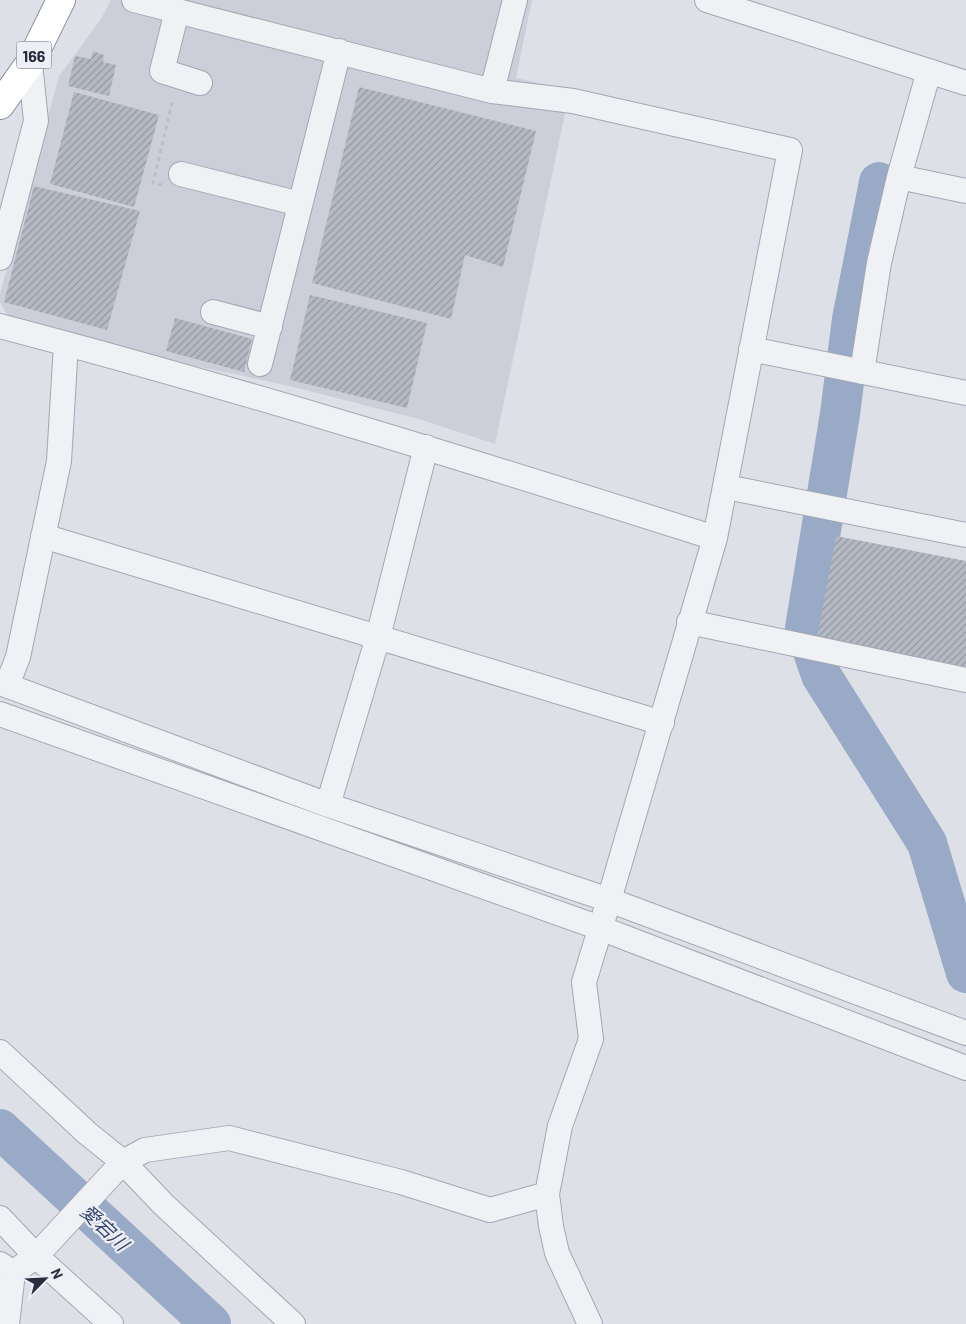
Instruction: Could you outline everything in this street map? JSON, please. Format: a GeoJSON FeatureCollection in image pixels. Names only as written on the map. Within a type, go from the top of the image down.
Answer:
{"type":"FeatureCollection","features":[{"type":"Feature","properties":{"kind":"highway","name":"166"},"geometry":{"type":"LineString","coordinates":[[0,105],[30,63],[61,0]]}},
{"type":"Feature","properties":{"kind":"street"},"geometry":{"type":"LineString","coordinates":[[134,0],[492,91],[573,101],[790,150],[715,538],[689,622],[662,723],[610,900],[584,982],[591,1039],[560,1126],[547,1194],[557,1253],[590,1324]]}},
{"type":"Feature","properties":{"kind":"street"},"geometry":{"type":"LineString","coordinates":[[492,91],[515,0]]}},
{"type":"Feature","properties":{"kind":"street"},"geometry":{"type":"LineString","coordinates":[[707,0],[966,83]]}},
{"type":"Feature","properties":{"kind":"street"},"geometry":{"type":"LineString","coordinates":[[177,10],[162,71],[200,82]]}},
{"type":"Feature","properties":{"kind":"street"},"geometry":{"type":"LineString","coordinates":[[260,364],[339,52]]}},
{"type":"Feature","properties":{"kind":"street"},"geometry":{"type":"LineString","coordinates":[[0,258],[36,121],[30,63]]}},
{"type":"Feature","properties":{"kind":"street"},"geometry":{"type":"LineString","coordinates":[[861,372],[880,262],[899,177],[929,71]]}},
{"type":"Feature","properties":{"kind":"street"},"geometry":{"type":"LineString","coordinates":[[181,174],[300,204]]}},
{"type":"Feature","properties":{"kind":"street"},"geometry":{"type":"LineString","coordinates":[[899,177],[966,191]]}},
{"type":"Feature","properties":{"kind":"street"},"geometry":{"type":"LineString","coordinates":[[213,312],[270,327]]}},
{"type":"Feature","properties":{"kind":"street"},"geometry":{"type":"LineString","coordinates":[[0,326],[426,447],[715,538]]}},
{"type":"Feature","properties":{"kind":"street"},"geometry":{"type":"LineString","coordinates":[[66,344],[59,460],[18,657],[3,684],[328,805],[610,900],[963,1032],[966,1072]]}},
{"type":"Feature","properties":{"kind":"street"},"geometry":{"type":"LineString","coordinates":[[751,349],[966,393]]}},
{"type":"Feature","properties":{"kind":"street"},"geometry":{"type":"LineString","coordinates":[[328,805],[378,637],[426,447]]}},
{"type":"Feature","properties":{"kind":"street"},"geometry":{"type":"LineString","coordinates":[[726,487],[966,535]]}},
{"type":"Feature","properties":{"kind":"street"},"geometry":{"type":"LineString","coordinates":[[43,536],[662,723]]}},
{"type":"Feature","properties":{"kind":"street"},"geometry":{"type":"LineString","coordinates":[[689,622],[786,644],[966,680]]}},
{"type":"Feature","properties":{"kind":"street"},"geometry":{"type":"LineString","coordinates":[[0,714],[600,928],[966,1068]]}},
{"type":"Feature","properties":{"kind":"street"},"geometry":{"type":"LineString","coordinates":[[0,1052],[86,1133],[122,1162],[164,1205],[293,1324]]}},
{"type":"Feature","properties":{"kind":"street"},"geometry":{"type":"LineString","coordinates":[[7,1324],[6,1268],[36,1256],[122,1162],[145,1150],[229,1138],[401,1182],[490,1210],[547,1194]]}},
{"type":"Feature","properties":{"kind":"street"},"geometry":{"type":"LineString","coordinates":[[0,1218],[36,1256],[111,1324]]}},
{"type":"Feature","properties":{"kind":"shaded area"},"geometry":{"type":"Polygon","coordinates":[[[111,0],[532,0],[516,78],[570,90],[495,444],[419,419],[285,385],[182,363],[8,316],[0,302],[0,294],[59,76],[101,19],[111,0]]]}},
{"type":"Feature","properties":{"kind":"building"},"geometry":{"type":"Polygon","coordinates":[[[93,51],[104,55],[103,62],[116,65],[109,96],[68,86],[75,56],[91,59],[93,51]]]}},
{"type":"Feature","properties":{"kind":"building"},"geometry":{"type":"Polygon","coordinates":[[[359,87],[536,131],[503,267],[465,255],[451,319],[312,283],[359,87]]]}},
{"type":"Feature","properties":{"kind":"building"},"geometry":{"type":"Polygon","coordinates":[[[74,92],[159,115],[134,207],[50,184],[74,92]]]}},
{"type":"Feature","properties":{"kind":"building"},"geometry":{"type":"Polygon","coordinates":[[[34,186],[140,211],[107,330],[4,302],[34,186]]]}},
{"type":"Feature","properties":{"kind":"building"},"geometry":{"type":"Polygon","coordinates":[[[310,295],[427,323],[407,408],[290,380],[310,295]]]}},
{"type":"Feature","properties":{"kind":"building"},"geometry":{"type":"Polygon","coordinates":[[[175,318],[252,339],[244,372],[166,351],[175,318]]]}},
{"type":"Feature","properties":{"kind":"building"},"geometry":{"type":"Polygon","coordinates":[[[836,536],[966,561],[966,667],[817,638],[836,536]]]}},
{"type":"Feature","properties":{"kind":"waterway"},"geometry":{"type":"LineString","coordinates":[[879,182],[852,319],[840,414],[805,628],[821,675],[927,843],[966,973]]}},
{"type":"Feature","properties":{"kind":"waterway","name":"愛宕川"},"geometry":{"type":"LineString","coordinates":[[0,1129],[211,1324]]}}]}
